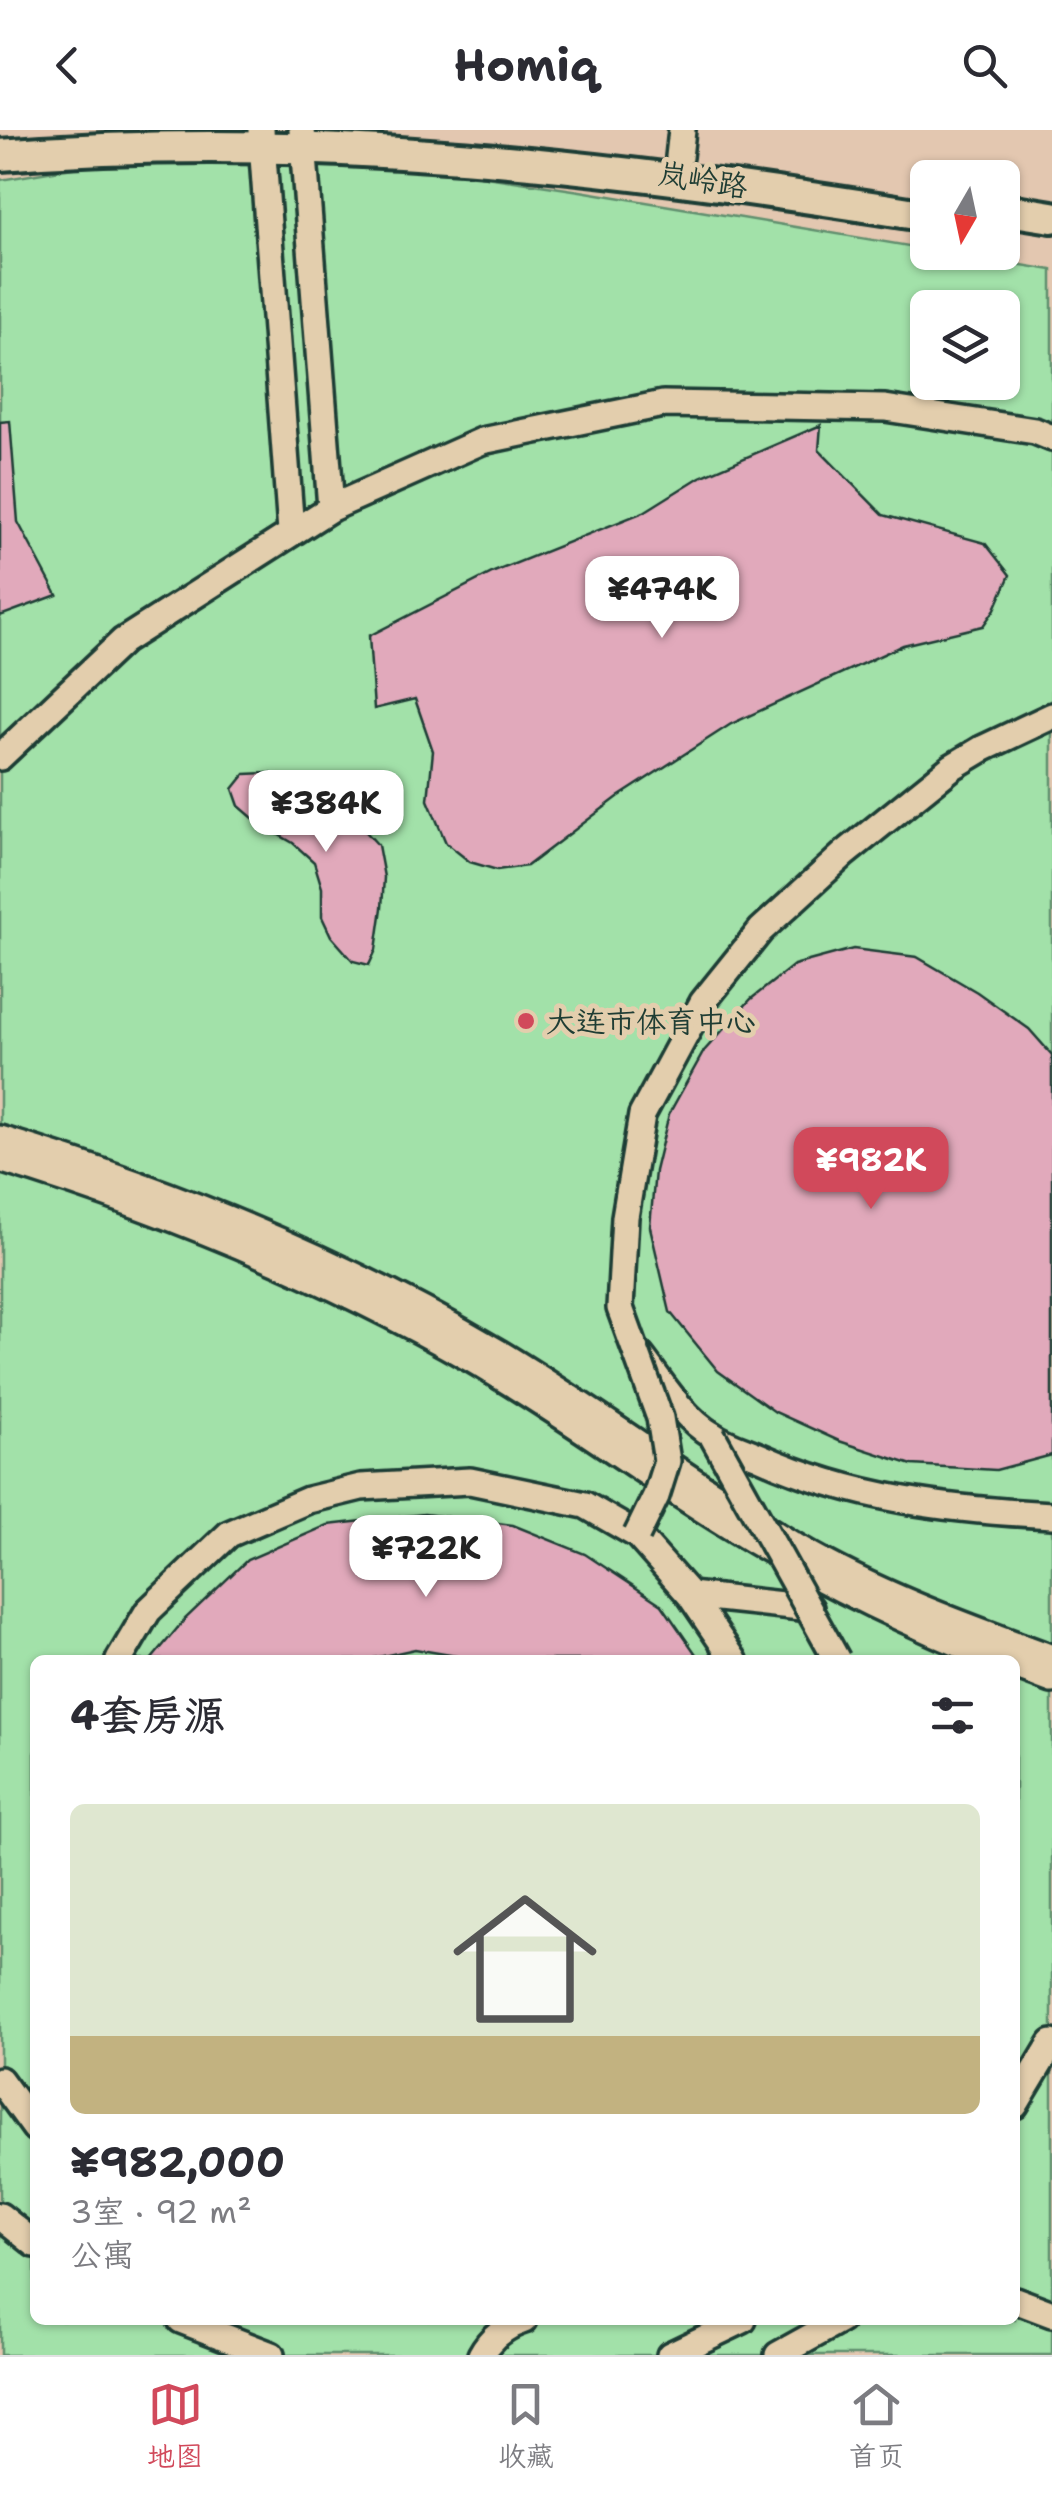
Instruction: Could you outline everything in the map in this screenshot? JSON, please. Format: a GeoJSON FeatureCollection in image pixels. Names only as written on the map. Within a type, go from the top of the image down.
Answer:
{"type":"FeatureCollection","features":[{"type":"Feature","properties":{"kind":"main road"},"geometry":{"type":"LineString","coordinates":[[0,134],[26,130]]}},
{"type":"Feature","properties":{"kind":"main road","name":"岚岭路"},"geometry":{"type":"LineString","coordinates":[[0,154],[116,138],[261,131],[402,138],[506,150],[910,213]]}},
{"type":"Feature","properties":{"kind":"main road","name":"岚岭路"},"geometry":{"type":"LineString","coordinates":[[543,135],[680,143],[910,193]]}},
{"type":"Feature","properties":{"kind":"main road"},"geometry":{"type":"LineString","coordinates":[[1020,212],[1052,217]]}},
{"type":"Feature","properties":{"kind":"main road"},"geometry":{"type":"LineString","coordinates":[[1020,231],[1052,236]]}},
{"type":"Feature","properties":{"kind":"street"},"geometry":{"type":"LineString","coordinates":[[261,131],[292,531]]}},
{"type":"Feature","properties":{"kind":"street"},"geometry":{"type":"LineString","coordinates":[[302,132],[331,508]]}},
{"type":"Feature","properties":{"kind":"street"},"geometry":{"type":"LineString","coordinates":[[0,757],[122,641],[331,508],[482,441],[663,404],[885,408],[1034,431],[1052,438]]}},
{"type":"Feature","properties":{"kind":"street"},"geometry":{"type":"LineString","coordinates":[[637,1535],[667,1462],[660,1418],[620,1308],[624,1217],[642,1115],[704,1002],[761,930],[844,854],[952,768],[982,749],[1052,716]]}},
{"type":"Feature","properties":{"kind":"street"},"geometry":{"type":"LineString","coordinates":[[0,1139],[128,1180],[353,1276],[496,1352],[798,1548],[884,1592],[1052,1658]]}},
{"type":"Feature","properties":{"kind":"street"},"geometry":{"type":"LineString","coordinates":[[0,1159],[118,1197],[210,1233],[388,1314],[545,1404],[803,1570],[874,1608],[987,1655]]}},
{"type":"Feature","properties":{"kind":"street"},"geometry":{"type":"LineString","coordinates":[[638,1352],[680,1408],[712,1436],[799,1474],[890,1500],[1052,1515]]}},
{"type":"Feature","properties":{"kind":"street"},"geometry":{"type":"LineString","coordinates":[[712,1436],[835,1655]]}},
{"type":"Feature","properties":{"kind":"street"},"geometry":{"type":"LineString","coordinates":[[122,1655],[148,1611],[230,1534],[308,1500],[361,1487],[470,1481],[585,1505],[637,1535],[690,1595],[731,1655]]}},
{"type":"Feature","properties":{"kind":"street"},"geometry":{"type":"LineString","coordinates":[[690,1595],[810,1608]]}},
{"type":"Feature","properties":{"kind":"street"},"geometry":{"type":"LineString","coordinates":[[1020,1668],[1052,1680]]}},
{"type":"Feature","properties":{"kind":"street"},"geometry":{"type":"LineString","coordinates":[[1020,2096],[1052,2044]]}},
{"type":"Feature","properties":{"kind":"street"},"geometry":{"type":"LineString","coordinates":[[0,2080],[30,2121]]}},
{"type":"Feature","properties":{"kind":"street"},"geometry":{"type":"LineString","coordinates":[[0,2216],[30,2240]]}},
{"type":"Feature","properties":{"kind":"street"},"geometry":{"type":"LineString","coordinates":[[1020,2302],[1052,2314]]}},
{"type":"Feature","properties":{"kind":"street"},"geometry":{"type":"LineString","coordinates":[[194,2325],[272,2355]]}},
{"type":"Feature","properties":{"kind":"street"},"geometry":{"type":"LineString","coordinates":[[480,2355],[488,2342],[513,2325]]}},
{"type":"Feature","properties":{"kind":"street"},"geometry":{"type":"LineString","coordinates":[[670,2355],[733,2325]]}},
{"type":"Feature","properties":{"kind":"street"},"geometry":{"type":"LineString","coordinates":[[778,2355],[832,2325]]}},
{"type":"Feature","properties":{"kind":"green space","name":"大连市体育中心"},"geometry":{"type":"Polygon","coordinates":[[[346,156],[910,246],[910,270],[1020,270],[1020,265],[1052,270],[1052,2355],[0,2355],[0,180],[121,160],[346,156]]]}},
{"type":"Feature","properties":{"kind":"building"},"geometry":{"type":"Polygon","coordinates":[[[10,421],[18,522],[57,595],[0,616],[0,422],[10,421]]]}},
{"type":"Feature","properties":{"kind":"building"},"geometry":{"type":"Polygon","coordinates":[[[821,425],[819,450],[883,515],[985,543],[1010,575],[983,626],[903,645],[731,724],[618,797],[527,866],[497,870],[470,862],[446,843],[428,800],[433,751],[415,699],[374,709],[369,636],[494,572],[644,512],[700,477],[821,425]]]}},
{"type":"Feature","properties":{"kind":"building"},"geometry":{"type":"Polygon","coordinates":[[[270,773],[337,800],[378,845],[384,877],[382,908],[376,950],[369,965],[353,961],[331,936],[322,917],[322,888],[314,862],[239,806],[233,789],[245,774],[270,773]]]}},
{"type":"Feature","properties":{"kind":"building"},"geometry":{"type":"Polygon","coordinates":[[[853,949],[917,957],[977,992],[1029,1029],[1052,1055],[1052,1455],[996,1470],[912,1465],[839,1441],[775,1412],[718,1371],[670,1312],[650,1227],[655,1171],[669,1114],[704,1051],[751,999],[794,965],[853,949]]]}},
{"type":"Feature","properties":{"kind":"building"},"geometry":{"type":"Polygon","coordinates":[[[424,1514],[513,1525],[585,1554],[662,1605],[697,1655],[450,1655],[415,1649],[388,1655],[155,1655],[185,1619],[247,1560],[328,1525],[424,1514]]]}},
{"type":"Feature","properties":{"kind":"place","name":"大连市体育中心"},"geometry":{"type":"Point","coordinates":[526,1021]}}]}
